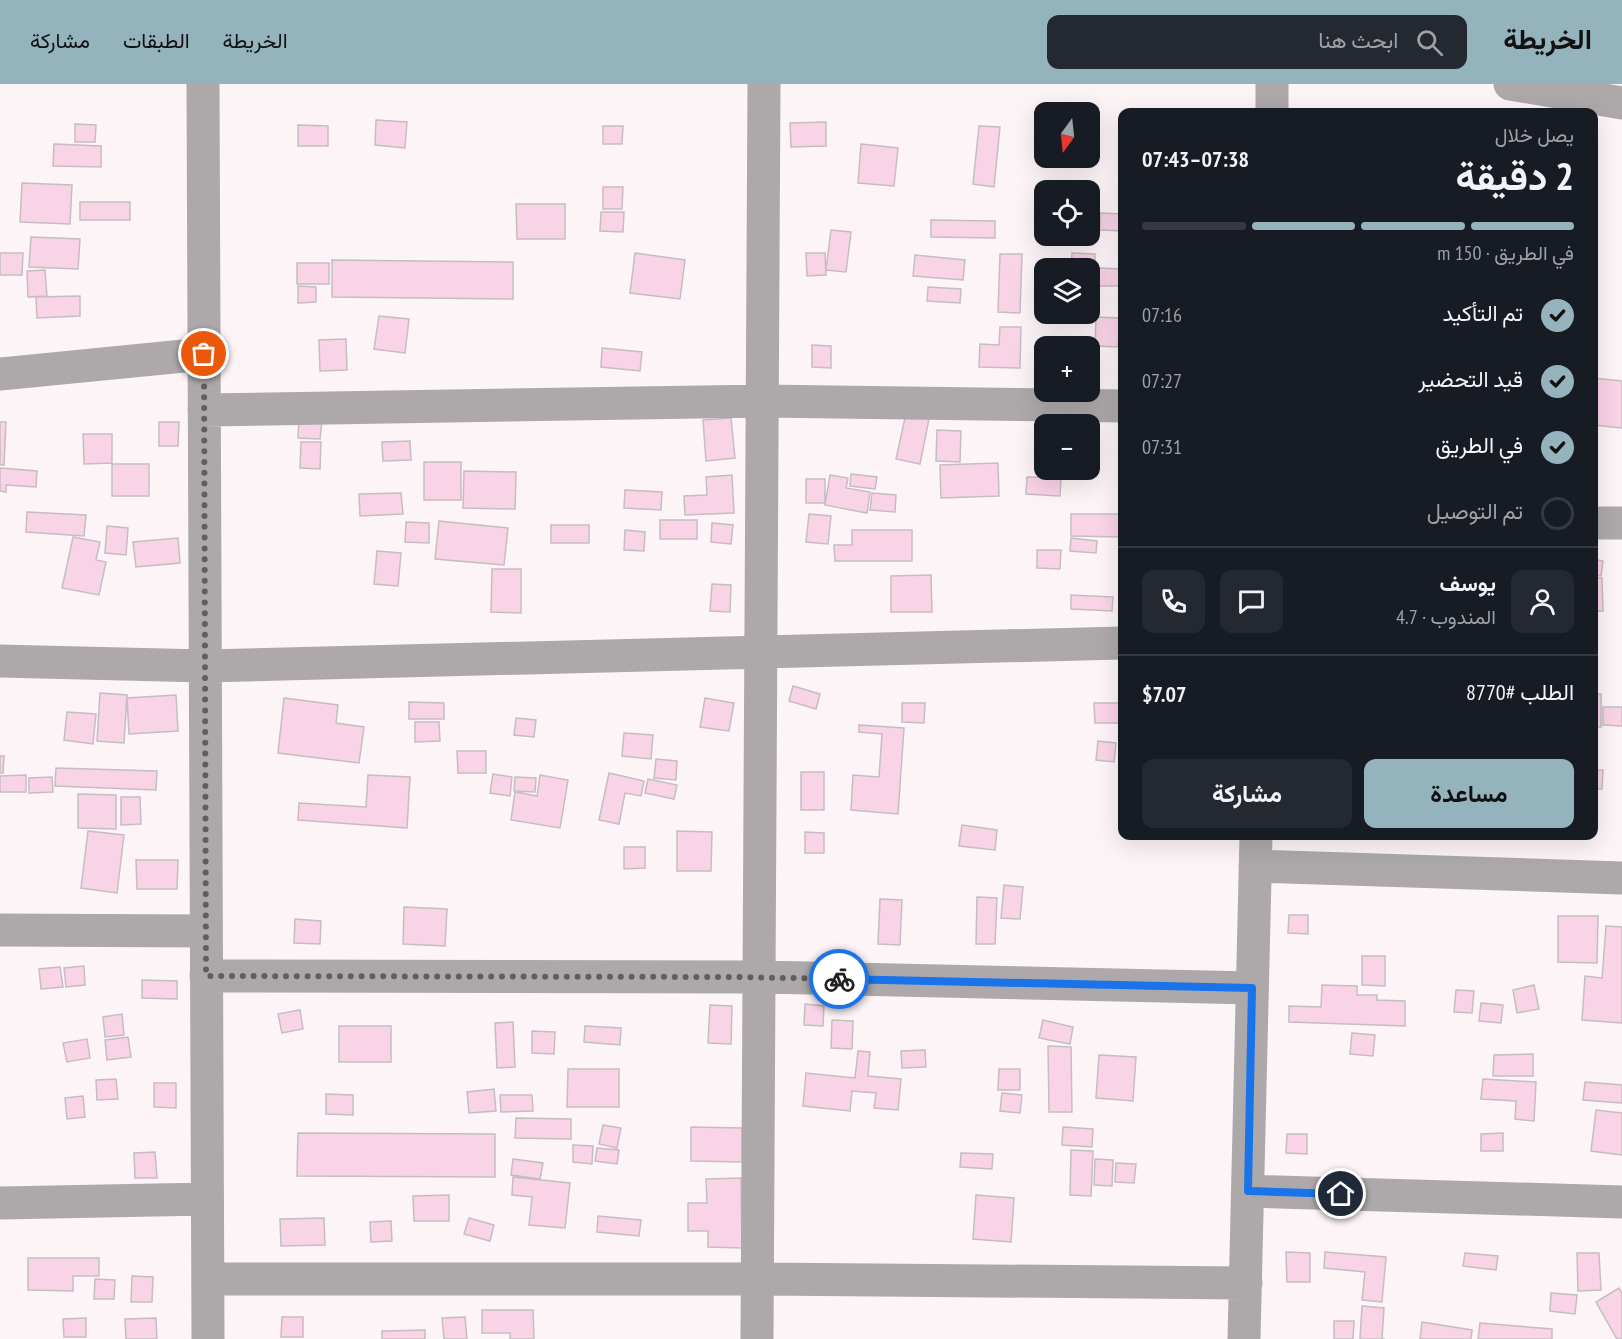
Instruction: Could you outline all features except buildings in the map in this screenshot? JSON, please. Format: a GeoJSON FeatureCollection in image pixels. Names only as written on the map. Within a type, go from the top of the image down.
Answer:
{"type":"FeatureCollection","features":[{"type":"Feature","properties":{"kind":"street"},"geometry":{"type":"LineString","coordinates":[[203,84],[208,1339]]}},
{"type":"Feature","properties":{"kind":"street"},"geometry":{"type":"LineString","coordinates":[[757,1339],[764,84]]}},
{"type":"Feature","properties":{"kind":"street"},"geometry":{"type":"LineString","coordinates":[[1272,84],[1272,108]]}},
{"type":"Feature","properties":{"kind":"street"},"geometry":{"type":"LineString","coordinates":[[1510,84],[1622,103]]}},
{"type":"Feature","properties":{"kind":"street"},"geometry":{"type":"LineString","coordinates":[[0,374],[204,354]]}},
{"type":"Feature","properties":{"kind":"street"},"geometry":{"type":"LineString","coordinates":[[204,410],[763,401],[1118,406]]}},
{"type":"Feature","properties":{"kind":"street"},"geometry":{"type":"LineString","coordinates":[[1598,523],[1622,523]]}},
{"type":"Feature","properties":{"kind":"street"},"geometry":{"type":"LineString","coordinates":[[0,661],[205,666],[1118,643]]}},
{"type":"Feature","properties":{"kind":"street"},"geometry":{"type":"LineString","coordinates":[[1244,1339],[1255,851],[1622,878]]}},
{"type":"Feature","properties":{"kind":"street"},"geometry":{"type":"LineString","coordinates":[[0,930],[206,932]]}},
{"type":"Feature","properties":{"kind":"street"},"geometry":{"type":"LineString","coordinates":[[206,976],[759,977],[1252,988]]}},
{"type":"Feature","properties":{"kind":"street"},"geometry":{"type":"LineString","coordinates":[[1248,1191],[1622,1202]]}},
{"type":"Feature","properties":{"kind":"street"},"geometry":{"type":"LineString","coordinates":[[0,1203],[207,1199]]}},
{"type":"Feature","properties":{"kind":"street"},"geometry":{"type":"LineString","coordinates":[[208,1279],[757,1279],[1246,1283]]}},
{"type":"Feature","properties":{"kind":"way so far"},"geometry":{"type":"LineString","coordinates":[[204,354],[206,976],[839,979]]}},
{"type":"Feature","properties":{"kind":"route"},"geometry":{"type":"LineString","coordinates":[[839,979],[1252,988],[1248,1191],[1341,1194]]}}]}
